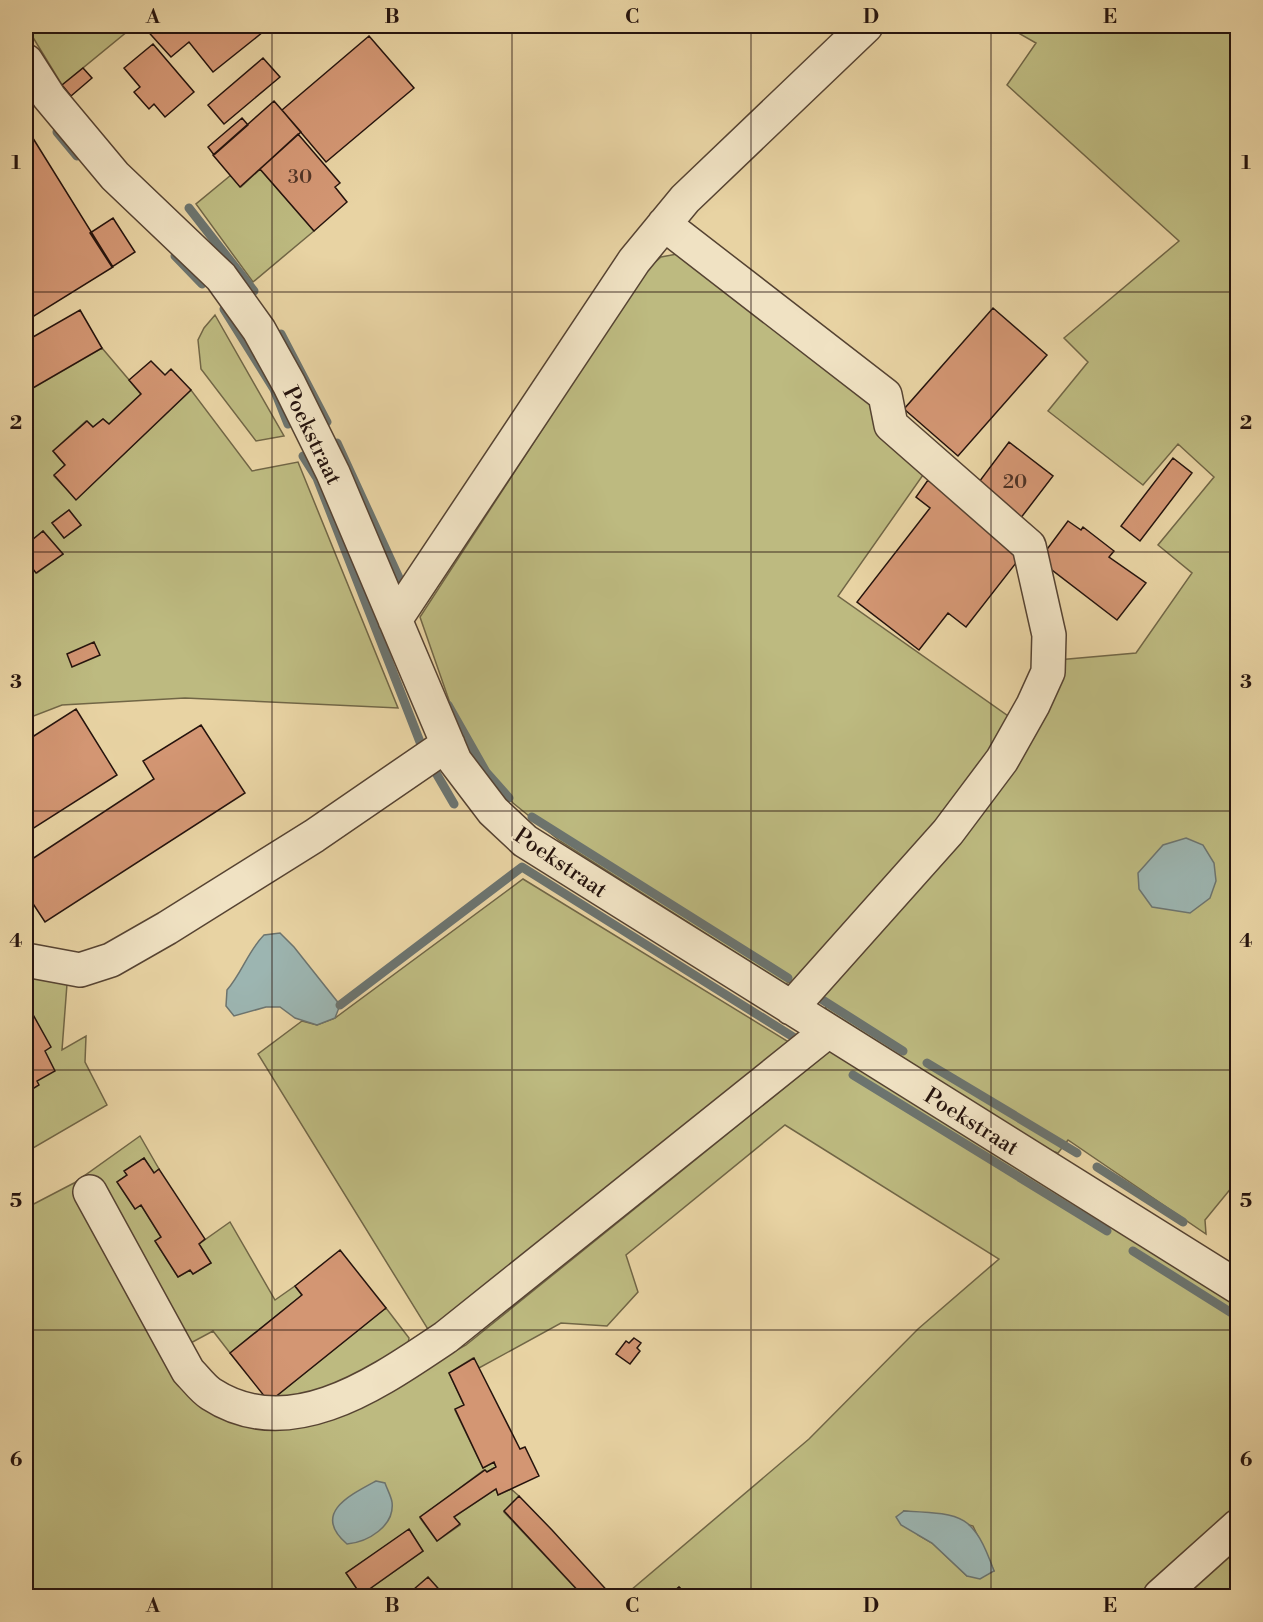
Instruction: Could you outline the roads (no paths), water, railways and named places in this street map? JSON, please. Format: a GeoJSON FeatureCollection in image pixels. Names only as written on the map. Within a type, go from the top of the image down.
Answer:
{"type":"FeatureCollection","features":[{"type":"Feature","properties":{"kind":"street"},"geometry":{"type":"LineString","coordinates":[[395,620],[634,261],[685,199],[866,26]]}},
{"type":"Feature","properties":{"kind":"street","name":"Poekstraat"},"geometry":{"type":"LineString","coordinates":[[26,61],[50,97],[115,176],[221,277],[259,330],[289,384],[333,473],[455,761],[493,811],[525,842],[1238,1287]]}},
{"type":"Feature","properties":{"kind":"street"},"geometry":{"type":"LineString","coordinates":[[664,224],[885,395],[891,425],[1029,546],[1049,635],[1048,672],[1002,760],[948,832],[791,1008]]}},
{"type":"Feature","properties":{"kind":"street"},"geometry":{"type":"LineString","coordinates":[[26,960],[80,970],[111,960],[167,928],[314,836],[448,744]]}},
{"type":"Feature","properties":{"kind":"street"},"geometry":{"type":"LineString","coordinates":[[90,1192],[188,1371],[210,1394],[250,1411],[273,1414],[317,1409],[382,1380],[446,1337],[828,1031]]}},
{"type":"Feature","properties":{"kind":"street"},"geometry":{"type":"LineString","coordinates":[[1160,1596],[1238,1526]]}},
{"type":"Feature","properties":{"kind":"water"},"geometry":{"type":"Polygon","coordinates":[[[1186,838],[1203,845],[1214,863],[1216,881],[1210,898],[1190,913],[1152,907],[1139,889],[1138,873],[1163,845],[1186,838]]]}},
{"type":"Feature","properties":{"kind":"water"},"geometry":{"type":"Polygon","coordinates":[[[280,933],[340,1005],[335,1018],[317,1025],[295,1018],[280,1007],[266,1007],[234,1016],[226,1006],[227,990],[258,941],[264,935],[280,933]]]}},
{"type":"Feature","properties":{"kind":"water"},"geometry":{"type":"Polygon","coordinates":[[[376,1481],[385,1483],[391,1497],[392,1511],[389,1518],[385,1525],[371,1536],[347,1544],[337,1533],[333,1524],[333,1515],[345,1500],[376,1481]]]}},
{"type":"Feature","properties":{"kind":"water"},"geometry":{"type":"Polygon","coordinates":[[[904,1511],[940,1513],[963,1520],[972,1527],[979,1538],[994,1571],[980,1579],[967,1576],[932,1543],[901,1525],[896,1517],[904,1511]]]}},
{"type":"Feature","properties":{"kind":"waterway"},"geometry":{"type":"LineString","coordinates":[[57,132],[77,156]]}},
{"type":"Feature","properties":{"kind":"waterway"},"geometry":{"type":"LineString","coordinates":[[189,208],[254,291]]}},
{"type":"Feature","properties":{"kind":"waterway"},"geometry":{"type":"LineString","coordinates":[[175,256],[202,284]]}},
{"type":"Feature","properties":{"kind":"waterway"},"geometry":{"type":"LineString","coordinates":[[224,309],[274,389],[288,424]]}},
{"type":"Feature","properties":{"kind":"waterway"},"geometry":{"type":"LineString","coordinates":[[281,334],[327,422]]}},
{"type":"Feature","properties":{"kind":"waterway"},"geometry":{"type":"LineString","coordinates":[[337,443],[399,578]]}},
{"type":"Feature","properties":{"kind":"waterway"},"geometry":{"type":"LineString","coordinates":[[303,456],[317,478],[422,747]]}},
{"type":"Feature","properties":{"kind":"waterway"},"geometry":{"type":"LineString","coordinates":[[448,705],[486,772],[509,798]]}},
{"type":"Feature","properties":{"kind":"waterway"},"geometry":{"type":"LineString","coordinates":[[436,773],[454,804]]}},
{"type":"Feature","properties":{"kind":"waterway"},"geometry":{"type":"LineString","coordinates":[[532,817],[788,978]]}},
{"type":"Feature","properties":{"kind":"waterway"},"geometry":{"type":"LineString","coordinates":[[340,1005],[522,867],[798,1040]]}},
{"type":"Feature","properties":{"kind":"waterway"},"geometry":{"type":"LineString","coordinates":[[821,999],[903,1051]]}},
{"type":"Feature","properties":{"kind":"waterway"},"geometry":{"type":"LineString","coordinates":[[927,1063],[1077,1153]]}},
{"type":"Feature","properties":{"kind":"waterway"},"geometry":{"type":"LineString","coordinates":[[853,1075],[1107,1231]]}},
{"type":"Feature","properties":{"kind":"waterway"},"geometry":{"type":"LineString","coordinates":[[1097,1167],[1183,1222]]}},
{"type":"Feature","properties":{"kind":"waterway"},"geometry":{"type":"LineString","coordinates":[[1133,1251],[1238,1317]]}}]}
